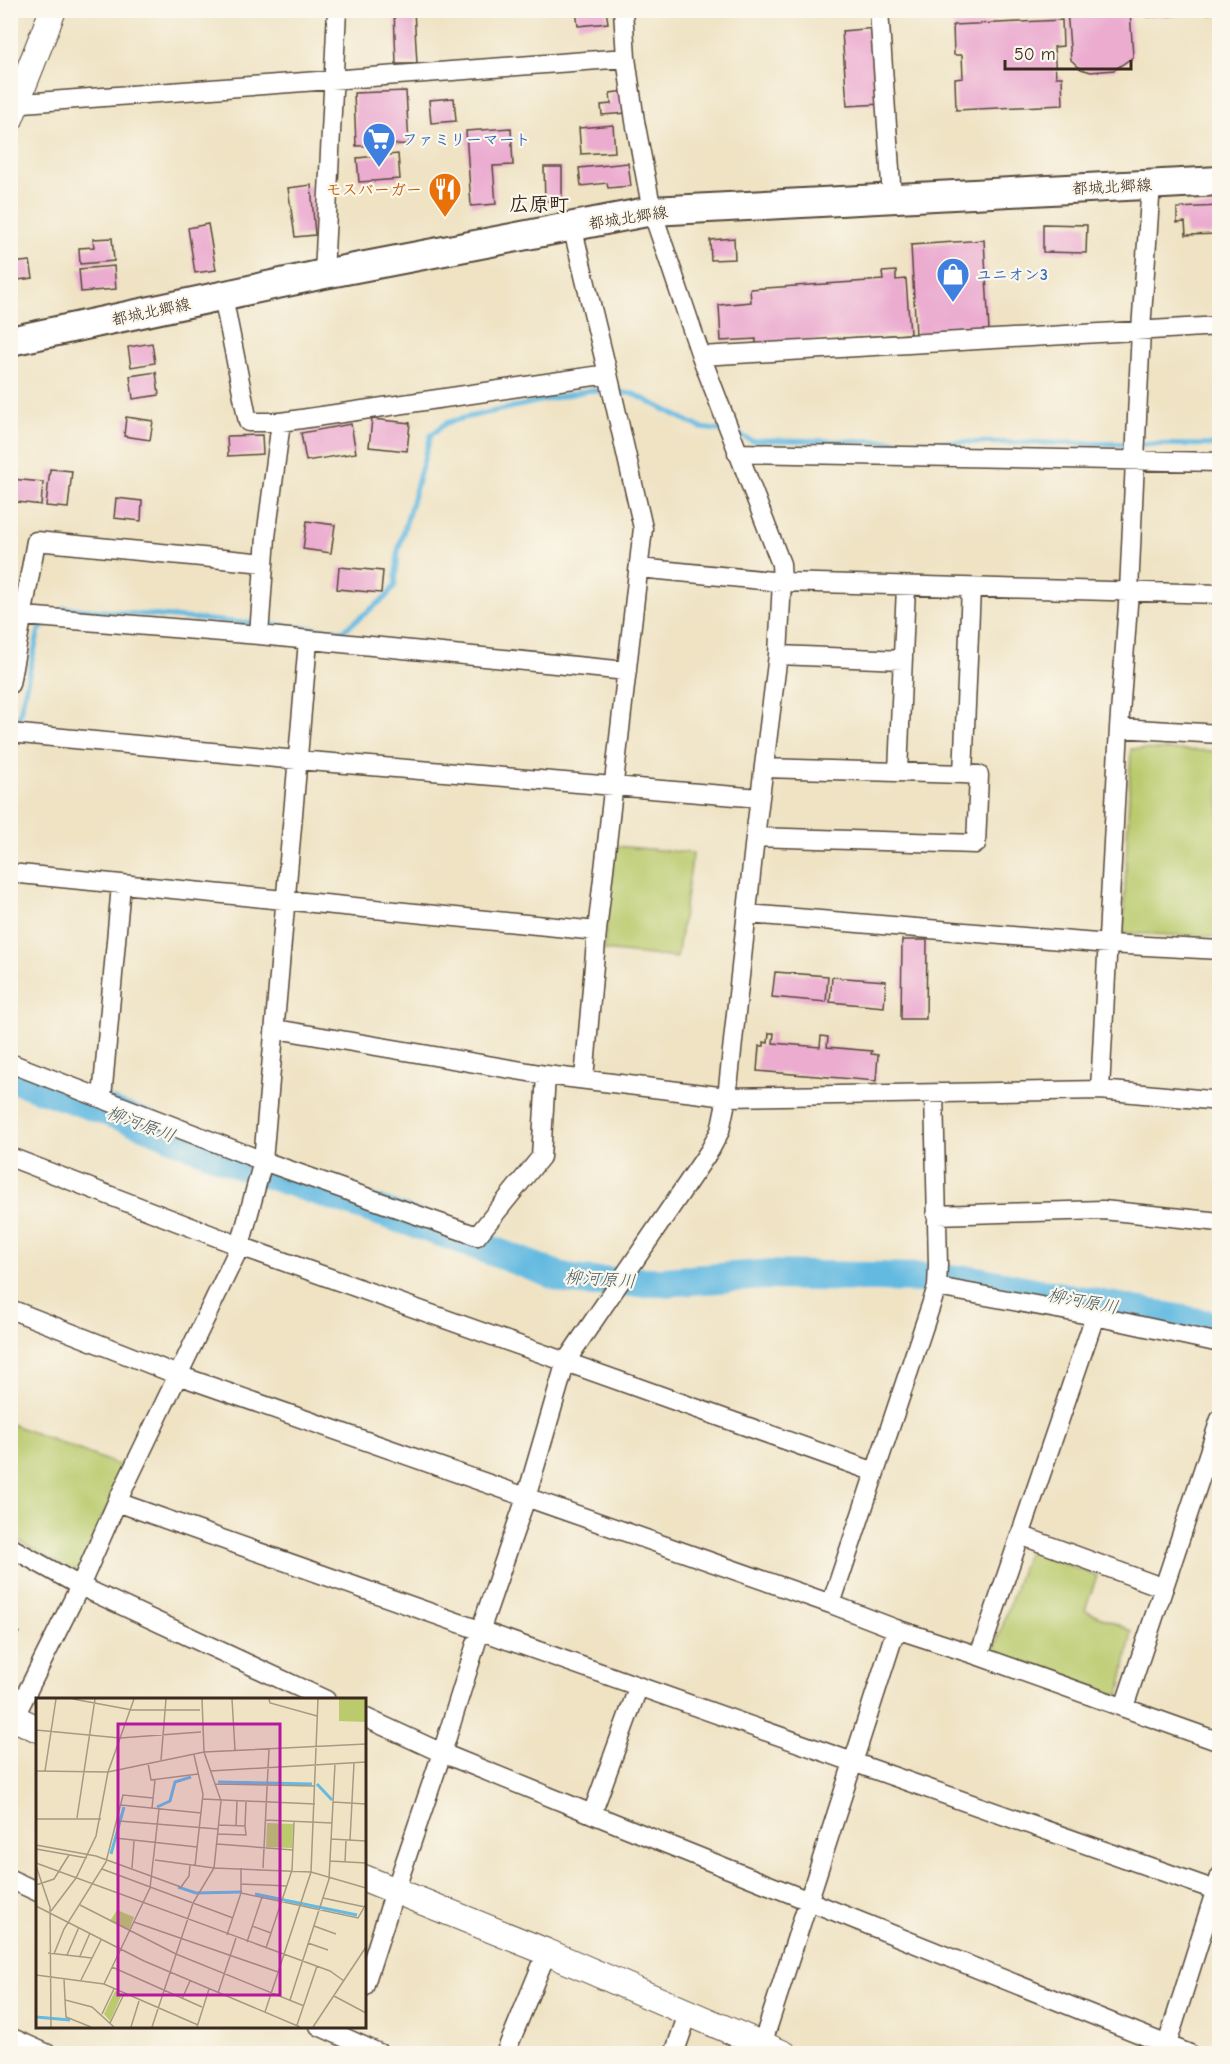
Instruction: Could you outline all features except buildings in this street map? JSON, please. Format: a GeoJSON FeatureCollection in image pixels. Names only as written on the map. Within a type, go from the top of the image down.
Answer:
{"type":"FeatureCollection","features":[{"type":"Feature","properties":{"kind":"main road","name":"都城北郷線"},"geometry":{"type":"LineString","coordinates":[[10,341],[324,274],[651,211],[1220,181]]}},
{"type":"Feature","properties":{"kind":"street"},"geometry":{"type":"LineString","coordinates":[[53,10],[12,109],[333,79],[626,58]]}},
{"type":"Feature","properties":{"kind":"street"},"geometry":{"type":"LineString","coordinates":[[324,274],[337,10]]}},
{"type":"Feature","properties":{"kind":"street"},"geometry":{"type":"LineString","coordinates":[[366,1981],[480,1631],[526,1498],[566,1361],[710,1150],[720,1131],[727,1097],[759,798],[778,655],[781,564],[701,356],[651,211],[626,58],[623,10]]}},
{"type":"Feature","properties":{"kind":"street"},"geometry":{"type":"LineString","coordinates":[[879,10],[892,198]]}},
{"type":"Feature","properties":{"kind":"street"},"geometry":{"type":"LineString","coordinates":[[1100,1090],[1119,728],[1129,591],[1140,330],[1150,184]]}},
{"type":"Feature","properties":{"kind":"street"},"geometry":{"type":"LineString","coordinates":[[572,226],[643,528],[597,931],[584,1079]]}},
{"type":"Feature","properties":{"kind":"street"},"geometry":{"type":"LineString","coordinates":[[223,296],[248,422],[281,422],[608,374]]}},
{"type":"Feature","properties":{"kind":"street"},"geometry":{"type":"LineString","coordinates":[[701,356],[1220,326]]}},
{"type":"Feature","properties":{"kind":"street"},"geometry":{"type":"LineString","coordinates":[[259,635],[264,563],[281,422]]}},
{"type":"Feature","properties":{"kind":"street"},"geometry":{"type":"LineString","coordinates":[[737,453],[1220,462]]}},
{"type":"Feature","properties":{"kind":"street"},"geometry":{"type":"LineString","coordinates":[[10,684],[36,541],[264,563]]}},
{"type":"Feature","properties":{"kind":"street"},"geometry":{"type":"LineString","coordinates":[[639,568],[782,582],[1220,594]]}},
{"type":"Feature","properties":{"kind":"street"},"geometry":{"type":"LineString","coordinates":[[898,772],[906,587]]}},
{"type":"Feature","properties":{"kind":"street"},"geometry":{"type":"LineString","coordinates":[[963,774],[971,588]]}},
{"type":"Feature","properties":{"kind":"street"},"geometry":{"type":"LineString","coordinates":[[24,616],[259,635],[627,671]]}},
{"type":"Feature","properties":{"kind":"street"},"geometry":{"type":"LineString","coordinates":[[36,1728],[12,1720],[80,1586],[117,1502],[240,1246],[260,1169],[276,1029],[308,641]]}},
{"type":"Feature","properties":{"kind":"street"},"geometry":{"type":"LineString","coordinates":[[778,655],[903,660]]}},
{"type":"Feature","properties":{"kind":"street"},"geometry":{"type":"LineString","coordinates":[[1119,728],[1220,734]]}},
{"type":"Feature","properties":{"kind":"street"},"geometry":{"type":"LineString","coordinates":[[17,734],[297,760],[759,798]]}},
{"type":"Feature","properties":{"kind":"street"},"geometry":{"type":"LineString","coordinates":[[755,837],[976,844],[979,775],[764,768]]}},
{"type":"Feature","properties":{"kind":"street"},"geometry":{"type":"LineString","coordinates":[[10,873],[597,931]]}},
{"type":"Feature","properties":{"kind":"street"},"geometry":{"type":"LineString","coordinates":[[102,1098],[121,885]]}},
{"type":"Feature","properties":{"kind":"street"},"geometry":{"type":"LineString","coordinates":[[748,914],[1109,944],[1220,950]]}},
{"type":"Feature","properties":{"kind":"street"},"geometry":{"type":"LineString","coordinates":[[276,1029],[546,1075],[727,1097],[1100,1090],[1220,1101]]}},
{"type":"Feature","properties":{"kind":"street"},"geometry":{"type":"LineString","coordinates":[[10,1062],[102,1098],[260,1169],[477,1236],[541,1157],[546,1075]]}},
{"type":"Feature","properties":{"kind":"street"},"geometry":{"type":"LineString","coordinates":[[831,1604],[937,1287],[934,1094]]}},
{"type":"Feature","properties":{"kind":"street"},"geometry":{"type":"LineString","coordinates":[[10,1157],[240,1246],[875,1472]]}},
{"type":"Feature","properties":{"kind":"street"},"geometry":{"type":"LineString","coordinates":[[936,1215],[1103,1210],[1220,1222]]}},
{"type":"Feature","properties":{"kind":"street"},"geometry":{"type":"LineString","coordinates":[[937,1287],[1095,1316],[1220,1343]]}},
{"type":"Feature","properties":{"kind":"street"},"geometry":{"type":"LineString","coordinates":[[10,1309],[178,1375],[1220,1742]]}},
{"type":"Feature","properties":{"kind":"street"},"geometry":{"type":"LineString","coordinates":[[979,1656],[1095,1316]]}},
{"type":"Feature","properties":{"kind":"street"},"geometry":{"type":"LineString","coordinates":[[1124,1707],[1220,1419]]}},
{"type":"Feature","properties":{"kind":"street"},"geometry":{"type":"LineString","coordinates":[[117,1502],[638,1688],[1217,1883],[1165,2049]]}},
{"type":"Feature","properties":{"kind":"street"},"geometry":{"type":"LineString","coordinates":[[1020,1535],[1164,1588]]}},
{"type":"Feature","properties":{"kind":"street"},"geometry":{"type":"LineString","coordinates":[[10,1547],[80,1586],[322,1698]]}},
{"type":"Feature","properties":{"kind":"street"},"geometry":{"type":"LineString","coordinates":[[366,1879],[547,1952],[773,2049],[809,1902],[896,1629]]}},
{"type":"Feature","properties":{"kind":"street"},"geometry":{"type":"LineString","coordinates":[[592,1814],[638,1688]]}},
{"type":"Feature","properties":{"kind":"street"},"geometry":{"type":"LineString","coordinates":[[366,1718],[442,1753],[1165,2049],[1190,2054]]}},
{"type":"Feature","properties":{"kind":"street"},"geometry":{"type":"LineString","coordinates":[[10,1879],[36,1891]]}},
{"type":"Feature","properties":{"kind":"street"},"geometry":{"type":"LineString","coordinates":[[505,2054],[547,1952]]}},
{"type":"Feature","properties":{"kind":"street"},"geometry":{"type":"LineString","coordinates":[[674,2054],[688,2014]]}},
{"type":"Feature","properties":{"kind":"street"},"geometry":{"type":"LineString","coordinates":[[323,2028],[381,2054]]}},
{"type":"Feature","properties":{"kind":"street"},"geometry":{"type":"LineString","coordinates":[[10,2037],[46,2053]]}},
{"type":"Feature","properties":{"kind":"green space"},"geometry":{"type":"Polygon","coordinates":[[[1131,749],[1219,751],[1219,937],[1123,933],[1131,749]]]}},
{"type":"Feature","properties":{"kind":"green space"},"geometry":{"type":"Polygon","coordinates":[[[615,846],[693,853],[677,958],[604,950],[615,846]]]}},
{"type":"Feature","properties":{"kind":"green space"},"geometry":{"type":"Polygon","coordinates":[[[11,1424],[121,1466],[122,1474],[79,1569],[70,1571],[11,1536],[11,1424]]]}},
{"type":"Feature","properties":{"kind":"green space"},"geometry":{"type":"Polygon","coordinates":[[[1028,1550],[1097,1576],[1085,1610],[1132,1631],[1119,1696],[994,1651],[1028,1550]]]}},
{"type":"Feature","properties":{"kind":"waterway"},"geometry":{"type":"LineString","coordinates":[[57,615],[64,608],[343,631],[386,597],[395,585],[398,551],[431,435],[446,423],[464,418],[590,390],[608,392]]}},
{"type":"Feature","properties":{"kind":"waterway"},"geometry":{"type":"LineString","coordinates":[[617,392],[634,394],[701,428],[725,431]]}},
{"type":"Feature","properties":{"kind":"waterway"},"geometry":{"type":"LineString","coordinates":[[737,434],[753,441],[1220,445]]}},
{"type":"Feature","properties":{"kind":"waterway"},"geometry":{"type":"LineString","coordinates":[[10,756],[39,630],[48,623]]}},
{"type":"Feature","properties":{"kind":"waterway","name":"柳河原川"},"geometry":{"type":"LineString","coordinates":[[10,1077],[144,1124],[241,1165],[450,1235],[566,1279],[592,1282],[662,1282],[763,1275],[976,1281],[1220,1327]]}},
{"type":"Feature","properties":{"kind":"place","name":"ファミリーマート"},"geometry":{"type":"Point","coordinates":[379,168]}},
{"type":"Feature","properties":{"kind":"place","name":"モスバーガー"},"geometry":{"type":"Point","coordinates":[445,218]}},
{"type":"Feature","properties":{"kind":"place","name":"ユニオン3"},"geometry":{"type":"Point","coordinates":[953,303]}},
{"type":"Feature","properties":{"kind":"district","name":"広原町"},"geometry":{"type":"Point","coordinates":[539,204]}}]}
